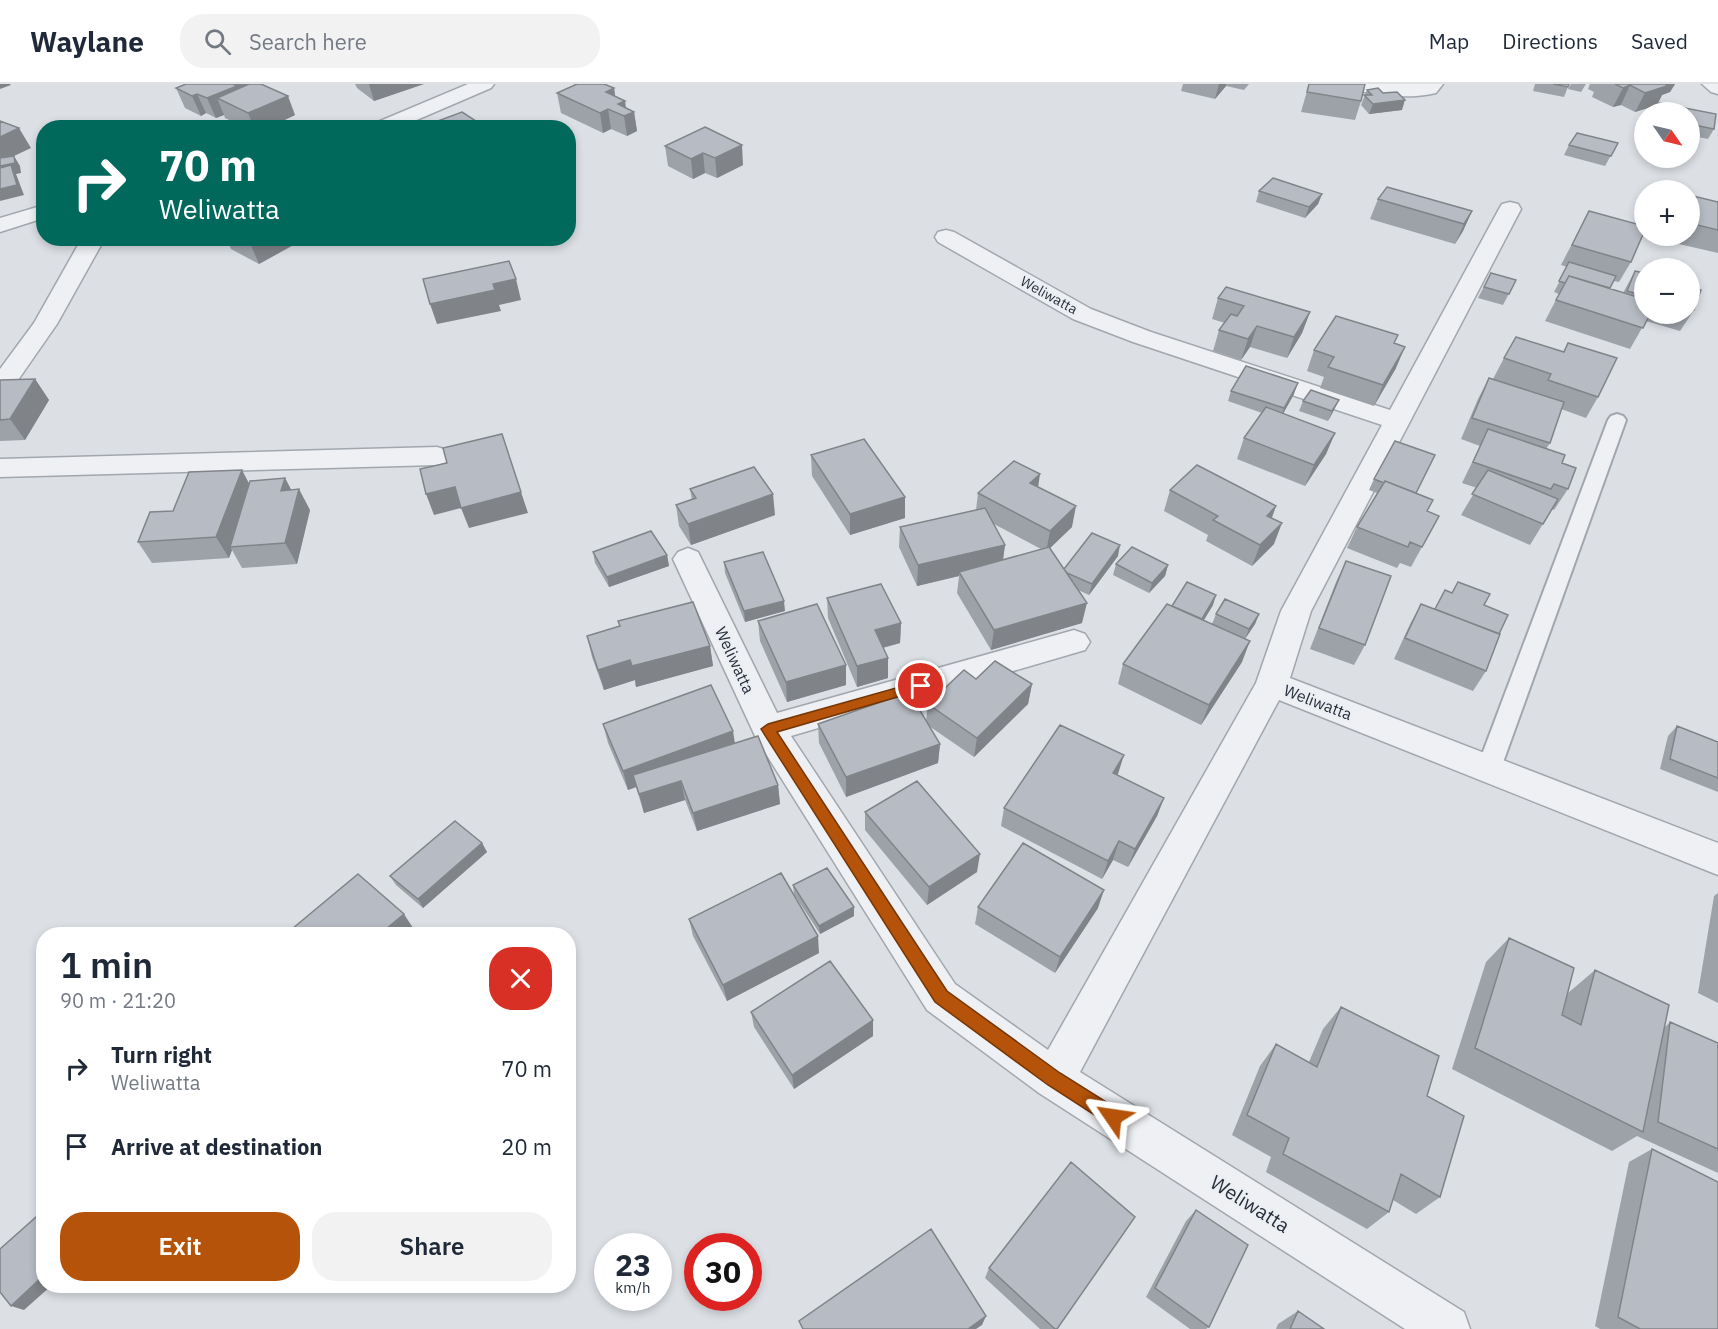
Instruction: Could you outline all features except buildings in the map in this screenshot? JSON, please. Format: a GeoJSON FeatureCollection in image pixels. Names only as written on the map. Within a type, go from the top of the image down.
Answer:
{"type":"FeatureCollection","features":[{"type":"Feature","properties":{"kind":"street"},"geometry":{"type":"LineString","coordinates":[[399,120],[484,84]]}},
{"type":"Feature","properties":{"kind":"street"},"geometry":{"type":"LineString","coordinates":[[1354,84],[1389,91],[1411,92],[1430,89],[1433,84]]}},
{"type":"Feature","properties":{"kind":"street"},"geometry":{"type":"LineString","coordinates":[[1712,84],[1718,88]]}},
{"type":"Feature","properties":{"kind":"street"},"geometry":{"type":"LineString","coordinates":[[1272,684],[1296,611],[1510,209]]}},
{"type":"Feature","properties":{"kind":"street"},"geometry":{"type":"LineString","coordinates":[[0,225],[36,214]]}},
{"type":"Feature","properties":{"kind":"street","name":"Weliwatta"},"geometry":{"type":"LineString","coordinates":[[946,237],[1082,314],[1142,337],[1397,421]]}},
{"type":"Feature","properties":{"kind":"street"},"geometry":{"type":"LineString","coordinates":[[0,387],[45,324],[89,246]]}},
{"type":"Feature","properties":{"kind":"street"},"geometry":{"type":"LineString","coordinates":[[0,468],[437,456]]}},
{"type":"Feature","properties":{"kind":"street","name":"Weliwatta"},"geometry":{"type":"LineString","coordinates":[[688,558],[768,729],[941,997],[1054,1079],[1447,1329]]}},
{"type":"Feature","properties":{"kind":"street"},"geometry":{"type":"LineString","coordinates":[[768,729],[1074,642]]}},
{"type":"Feature","properties":{"kind":"street","name":"Weliwatta"},"geometry":{"type":"LineString","coordinates":[[1054,1079],[1272,684],[1718,859]]}},
{"type":"Feature","properties":{"kind":"lane"},"geometry":{"type":"LineString","coordinates":[[1490,768],[1617,420]]}},
{"type":"Feature","properties":{"kind":"route"},"geometry":{"type":"LineString","coordinates":[[921,686],[768,729],[941,997],[1054,1079],[1113,1117]]}}]}
